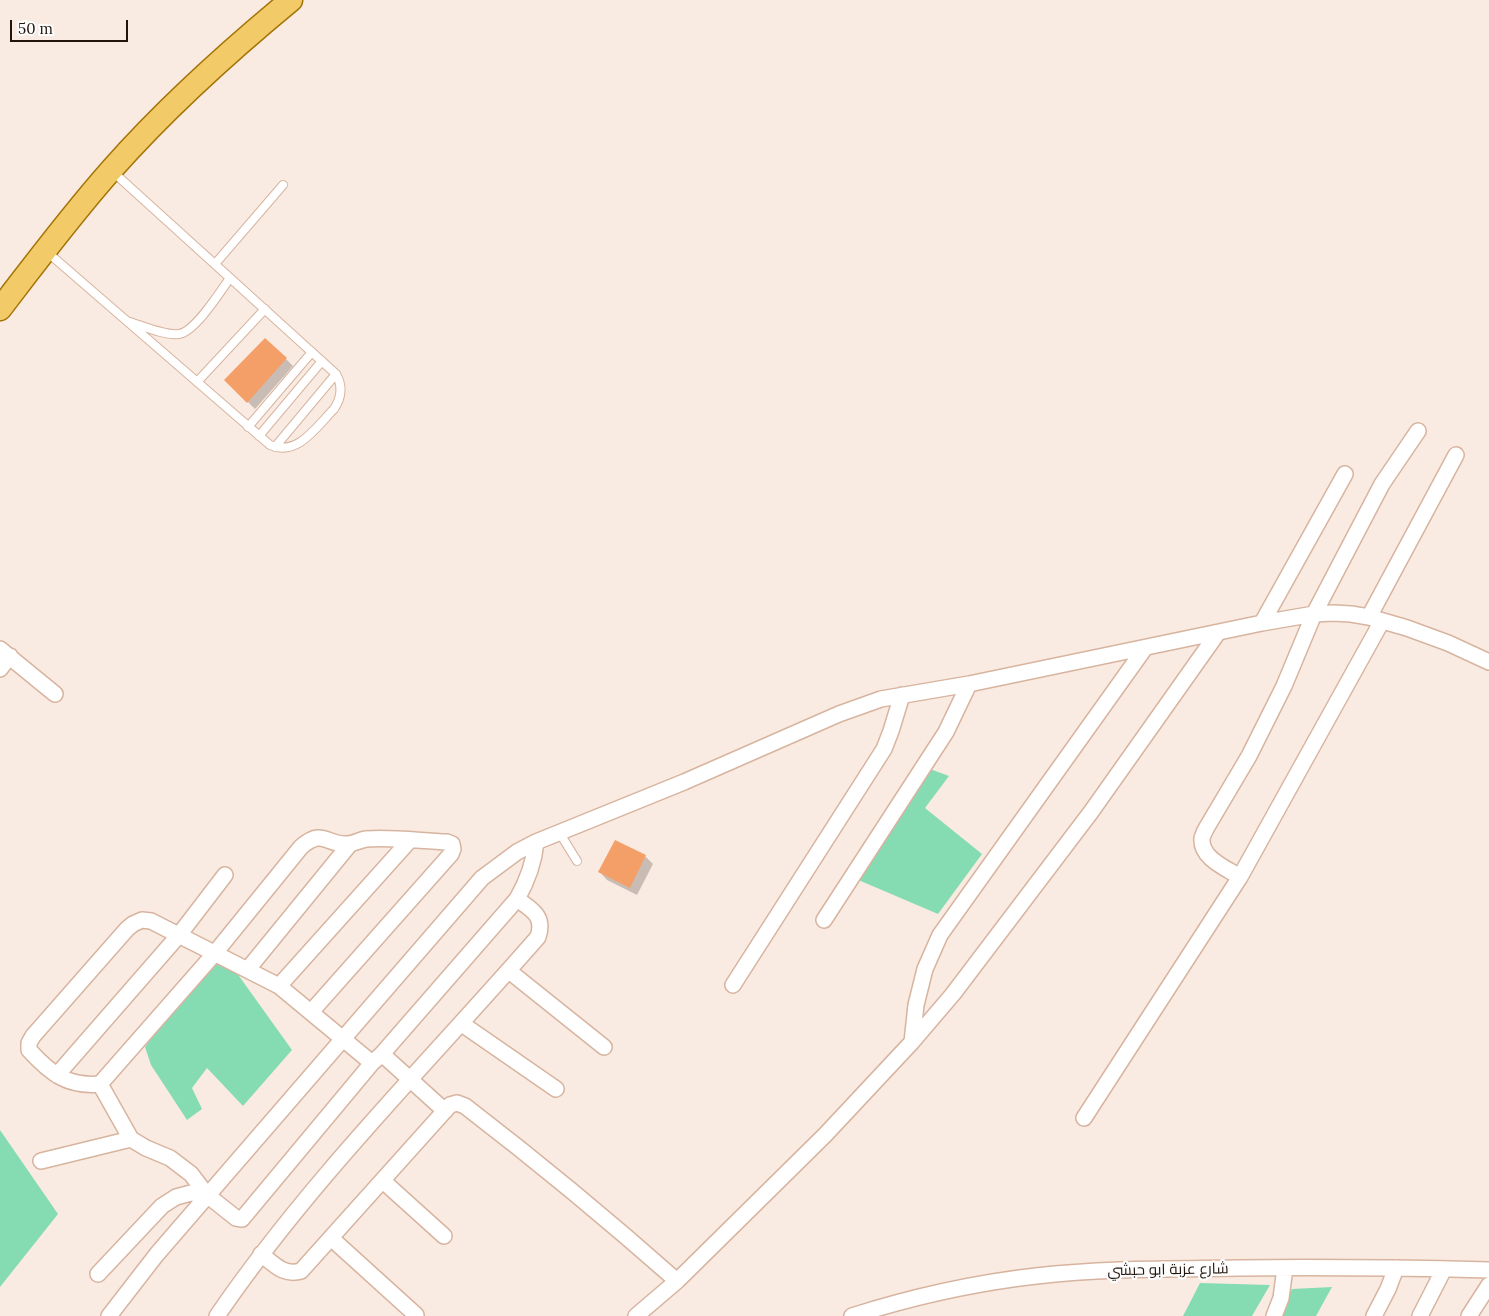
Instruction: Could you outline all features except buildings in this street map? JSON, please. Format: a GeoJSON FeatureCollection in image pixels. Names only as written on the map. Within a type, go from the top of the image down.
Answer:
{"type":"FeatureCollection","features":[{"type":"Feature","properties":{"kind":"main road"},"geometry":{"type":"LineString","coordinates":[[0,309],[44,250],[111,170],[180,98],[224,57],[291,0]]}},
{"type":"Feature","properties":{"kind":"street"},"geometry":{"type":"LineString","coordinates":[[1240,877],[1213,861],[1204,851],[1202,839],[1267,721],[1314,614],[1382,484],[1418,430]]}},
{"type":"Feature","properties":{"kind":"street"},"geometry":{"type":"LineString","coordinates":[[1084,1118],[1240,877],[1375,619],[1456,455]]}},
{"type":"Feature","properties":{"kind":"street"},"geometry":{"type":"LineString","coordinates":[[1262,623],[1345,474]]}},
{"type":"Feature","properties":{"kind":"street"},"geometry":{"type":"LineString","coordinates":[[109,1316],[157,1254],[207,1195],[482,878],[517,852],[536,842],[684,782],[860,706],[902,694],[969,684],[1217,634],[1262,623],[1314,614],[1342,613],[1375,619],[1448,643],[1489,662]]}},
{"type":"Feature","properties":{"kind":"street"},"geometry":{"type":"LineString","coordinates":[[636,1316],[676,1281],[825,1135],[912,1042],[953,994],[1091,812],[1217,634]]}},
{"type":"Feature","properties":{"kind":"street"},"geometry":{"type":"LineString","coordinates":[[912,1042],[916,1005],[923,978],[940,935],[1145,648]]}},
{"type":"Feature","properties":{"kind":"street"},"geometry":{"type":"LineString","coordinates":[[0,669],[5,653],[56,694]]}},
{"type":"Feature","properties":{"kind":"street"},"geometry":{"type":"LineString","coordinates":[[824,920],[946,732],[969,684]]}},
{"type":"Feature","properties":{"kind":"street"},"geometry":{"type":"LineString","coordinates":[[733,985],[884,749],[892,731],[902,694]]}},
{"type":"Feature","properties":{"kind":"street"},"geometry":{"type":"LineString","coordinates":[[311,1012],[453,849],[452,844],[447,842],[365,839],[344,844],[325,838],[316,838],[308,841],[301,847],[215,953],[100,1084],[84,1086],[70,1082],[56,1075],[29,1050],[29,1042],[33,1036],[133,924],[142,920],[151,921],[215,953],[248,969],[279,986],[311,1012],[343,1038],[410,1080],[445,1111]]}},
{"type":"Feature","properties":{"kind":"street"},"geometry":{"type":"LineString","coordinates":[[279,986],[410,840]]}},
{"type":"Feature","properties":{"kind":"street"},"geometry":{"type":"LineString","coordinates":[[100,1084],[132,1138],[146,1148],[170,1158],[191,1174],[207,1195],[236,1218],[242,1219],[377,1059],[517,899],[527,882],[534,862],[536,842]]}},
{"type":"Feature","properties":{"kind":"street"},"geometry":{"type":"LineString","coordinates":[[248,969],[350,844]]}},
{"type":"Feature","properties":{"kind":"street"},"geometry":{"type":"LineString","coordinates":[[56,1075],[179,935],[225,874]]}},
{"type":"Feature","properties":{"kind":"street"},"geometry":{"type":"LineString","coordinates":[[217,1316],[262,1254],[338,1161],[538,937],[541,929],[540,920],[535,913],[517,899]]}},
{"type":"Feature","properties":{"kind":"street"},"geometry":{"type":"LineString","coordinates":[[508,971],[604,1047]]}},
{"type":"Feature","properties":{"kind":"street"},"geometry":{"type":"LineString","coordinates":[[462,1024],[556,1089]]}},
{"type":"Feature","properties":{"kind":"street"},"geometry":{"type":"LineString","coordinates":[[262,1254],[283,1271],[292,1274],[300,1271],[450,1105],[458,1103],[465,1106],[580,1196],[676,1281]]}},
{"type":"Feature","properties":{"kind":"street"},"geometry":{"type":"LineString","coordinates":[[41,1161],[132,1138]]}},
{"type":"Feature","properties":{"kind":"street"},"geometry":{"type":"LineString","coordinates":[[383,1181],[444,1236]]}},
{"type":"Feature","properties":{"kind":"street"},"geometry":{"type":"LineString","coordinates":[[98,1274],[162,1206],[176,1197],[191,1193],[207,1195]]}},
{"type":"Feature","properties":{"kind":"street"},"geometry":{"type":"LineString","coordinates":[[331,1238],[416,1315]]}},
{"type":"Feature","properties":{"kind":"street"},"geometry":{"type":"LineString","coordinates":[[1274,1316],[1285,1283],[1285,1268]]}},
{"type":"Feature","properties":{"kind":"street"},"geometry":{"type":"LineString","coordinates":[[1374,1316],[1396,1268]]}},
{"type":"Feature","properties":{"kind":"street"},"geometry":{"type":"LineString","coordinates":[[1420,1316],[1444,1268]]}},
{"type":"Feature","properties":{"kind":"street","name":"شارع عزبة ابو حبشي"},"geometry":{"type":"LineString","coordinates":[[852,1316],[887,1305],[961,1287],[1037,1276],[1132,1269],[1444,1268],[1489,1270]]}},
{"type":"Feature","properties":{"kind":"street"},"geometry":{"type":"LineString","coordinates":[[1470,1316],[1489,1285]]}},
{"type":"Feature","properties":{"kind":"lane"},"geometry":{"type":"LineString","coordinates":[[44,250],[258,436],[275,447],[293,447],[303,441],[334,408],[341,392],[339,379],[336,374],[111,170]]}},
{"type":"Feature","properties":{"kind":"lane"},"geometry":{"type":"LineString","coordinates":[[216,264],[284,185]]}},
{"type":"Feature","properties":{"kind":"lane"},"geometry":{"type":"LineString","coordinates":[[126,320],[168,333],[184,333],[193,326],[230,278]]}},
{"type":"Feature","properties":{"kind":"lane"},"geometry":{"type":"LineString","coordinates":[[197,382],[265,309]]}},
{"type":"Feature","properties":{"kind":"lane"},"geometry":{"type":"LineString","coordinates":[[248,427],[312,352]]}},
{"type":"Feature","properties":{"kind":"lane"},"geometry":{"type":"LineString","coordinates":[[258,436],[322,361]]}},
{"type":"Feature","properties":{"kind":"lane"},"geometry":{"type":"LineString","coordinates":[[275,447],[336,374]]}},
{"type":"Feature","properties":{"kind":"lane"},"geometry":{"type":"LineString","coordinates":[[559,832],[577,861]]}},
{"type":"Feature","properties":{"kind":"green space"},"geometry":{"type":"Polygon","coordinates":[[[930,769],[949,776],[925,808],[982,854],[938,914],[856,879],[930,769]]]}},
{"type":"Feature","properties":{"kind":"green space"},"geometry":{"type":"Polygon","coordinates":[[[219,948],[292,1050],[243,1106],[207,1068],[192,1088],[202,1109],[187,1120],[151,1065],[145,1047],[219,948]]]}},
{"type":"Feature","properties":{"kind":"green space"},"geometry":{"type":"Polygon","coordinates":[[[0,1130],[58,1214],[0,1287],[0,1130]]]}},
{"type":"Feature","properties":{"kind":"green space"},"geometry":{"type":"Polygon","coordinates":[[[1200,1283],[1270,1285],[1252,1316],[1183,1316],[1200,1283]]]}},
{"type":"Feature","properties":{"kind":"green space"},"geometry":{"type":"Polygon","coordinates":[[[1332,1287],[1316,1316],[1279,1316],[1292,1289],[1332,1287]]]}}]}
